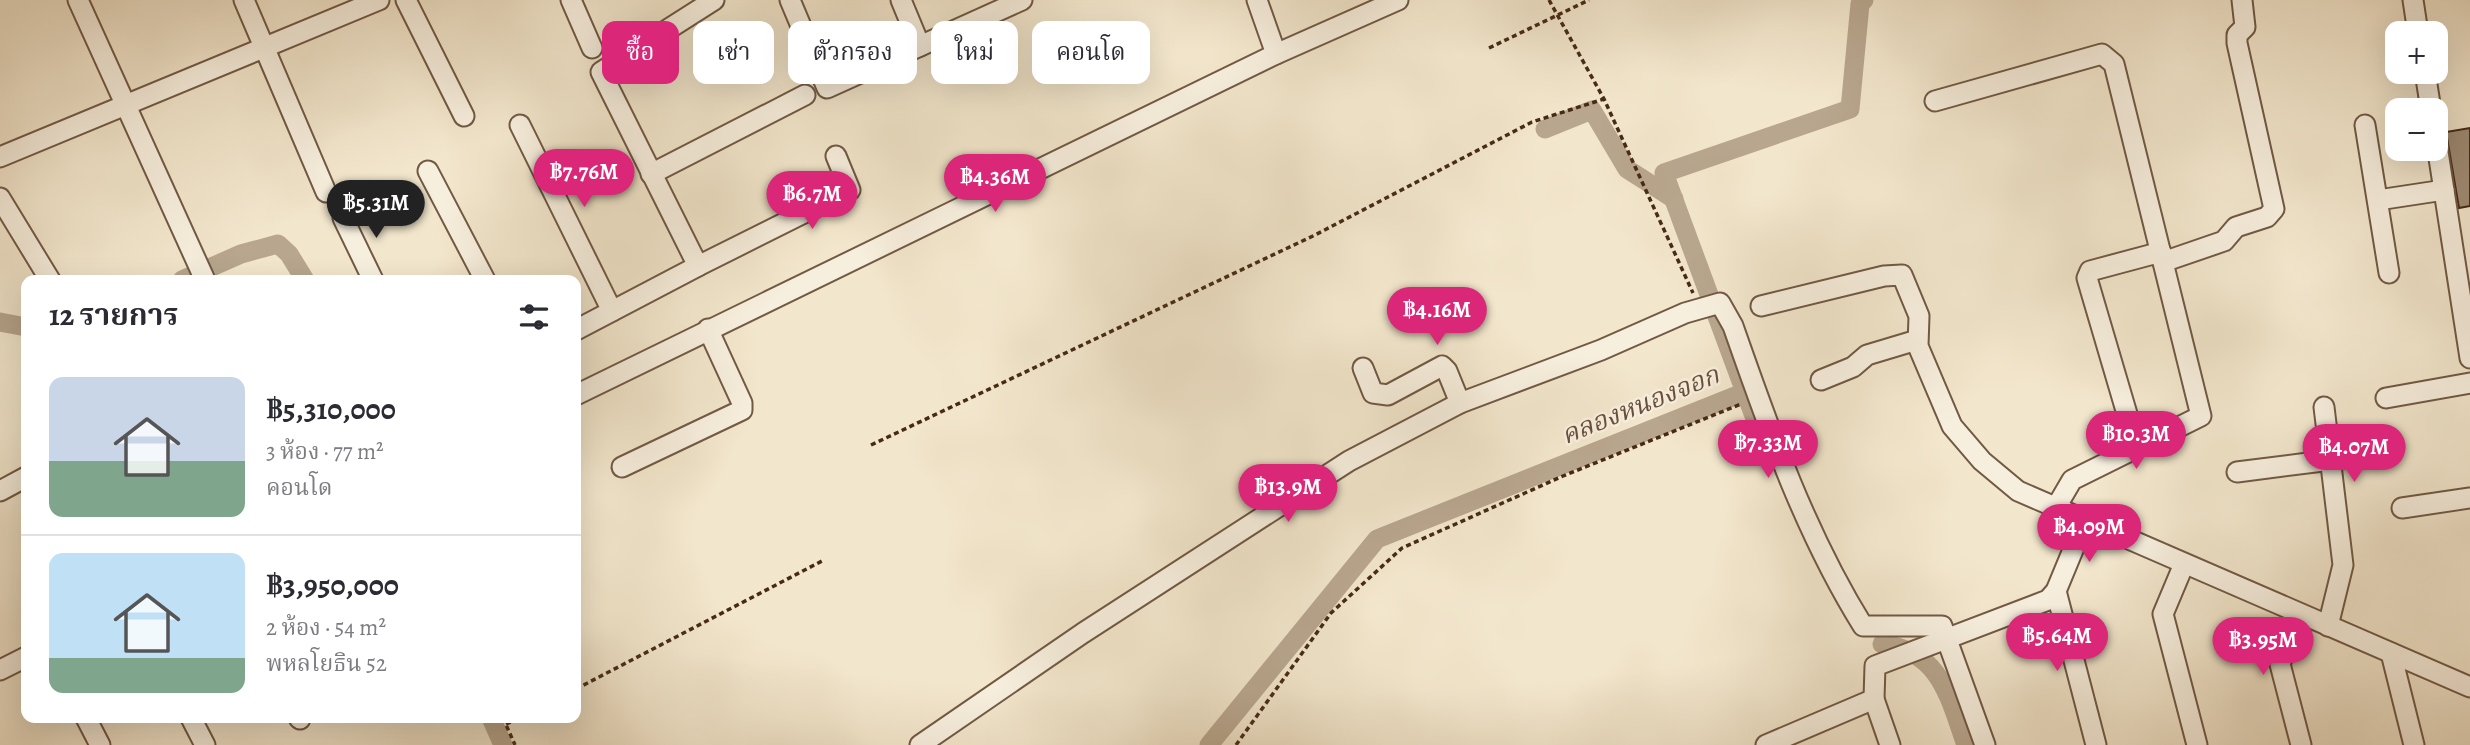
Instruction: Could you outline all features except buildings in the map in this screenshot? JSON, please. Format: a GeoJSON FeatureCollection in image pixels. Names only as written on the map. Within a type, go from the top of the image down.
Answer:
{"type":"FeatureCollection","features":[{"type":"Feature","properties":{"kind":"street"},"geometry":{"type":"LineString","coordinates":[[78,0],[202,275]]}},
{"type":"Feature","properties":{"kind":"street"},"geometry":{"type":"LineString","coordinates":[[244,0],[326,192]]}},
{"type":"Feature","properties":{"kind":"street"},"geometry":{"type":"LineString","coordinates":[[0,157],[379,0]]}},
{"type":"Feature","properties":{"kind":"street"},"geometry":{"type":"LineString","coordinates":[[406,0],[464,116]]}},
{"type":"Feature","properties":{"kind":"street"},"geometry":{"type":"LineString","coordinates":[[572,0],[592,48]]}},
{"type":"Feature","properties":{"kind":"street"},"geometry":{"type":"LineString","coordinates":[[698,266],[601,72],[714,0]]}},
{"type":"Feature","properties":{"kind":"street"},"geometry":{"type":"LineString","coordinates":[[790,0],[827,88],[1012,2]]}},
{"type":"Feature","properties":{"kind":"street"},"geometry":{"type":"LineString","coordinates":[[901,0],[920,46]]}},
{"type":"Feature","properties":{"kind":"street"},"geometry":{"type":"LineString","coordinates":[[1257,0],[1276,54]]}},
{"type":"Feature","properties":{"kind":"street"},"geometry":{"type":"LineString","coordinates":[[581,392],[708,329],[845,266],[1374,5],[1398,0]]}},
{"type":"Feature","properties":{"kind":"street"},"geometry":{"type":"LineString","coordinates":[[2137,448],[2087,274],[2224,241],[2236,227],[2267,217],[2274,209],[2236,43],[2237,35],[2245,27],[2242,0]]}},
{"type":"Feature","properties":{"kind":"street"},"geometry":{"type":"LineString","coordinates":[[2413,0],[2416,21]]}},
{"type":"Feature","properties":{"kind":"street"},"geometry":{"type":"LineString","coordinates":[[1935,101],[2102,54],[2114,64],[2201,416],[2072,480],[2055,509]]}},
{"type":"Feature","properties":{"kind":"street"},"geometry":{"type":"LineString","coordinates":[[651,174],[805,94]]}},
{"type":"Feature","properties":{"kind":"street"},"geometry":{"type":"LineString","coordinates":[[520,125],[612,311]]}},
{"type":"Feature","properties":{"kind":"street"},"geometry":{"type":"LineString","coordinates":[[2365,125],[2389,273]]}},
{"type":"Feature","properties":{"kind":"street"},"geometry":{"type":"LineString","coordinates":[[581,327],[850,190],[836,156]]}},
{"type":"Feature","properties":{"kind":"street"},"geometry":{"type":"LineString","coordinates":[[2439,161],[2470,358]]}},
{"type":"Feature","properties":{"kind":"street"},"geometry":{"type":"LineString","coordinates":[[428,171],[482,275]]}},
{"type":"Feature","properties":{"kind":"street"},"geometry":{"type":"LineString","coordinates":[[2378,200],[2444,190]]}},
{"type":"Feature","properties":{"kind":"street"},"geometry":{"type":"LineString","coordinates":[[0,198],[48,275]]}},
{"type":"Feature","properties":{"kind":"street"},"geometry":{"type":"LineString","coordinates":[[343,218],[371,275]]}},
{"type":"Feature","properties":{"kind":"street"},"geometry":{"type":"LineString","coordinates":[[1762,306],[1884,276],[1901,275],[1919,316],[1917,340],[1952,426],[1982,461],[2018,491],[2470,687]]}},
{"type":"Feature","properties":{"kind":"street"},"geometry":{"type":"LineString","coordinates":[[920,745],[1349,461],[1460,402],[1601,350],[1692,310],[1720,303],[1733,326],[1757,396],[1807,523],[1863,626],[1941,626],[1943,638],[1985,745]]}},
{"type":"Feature","properties":{"kind":"street"},"geometry":{"type":"LineString","coordinates":[[622,467],[742,410],[742,403],[708,329]]}},
{"type":"Feature","properties":{"kind":"street"},"geometry":{"type":"LineString","coordinates":[[1821,380],[1853,367],[1867,355],[1917,340]]}},
{"type":"Feature","properties":{"kind":"street"},"geometry":{"type":"LineString","coordinates":[[1363,368],[1373,393],[1379,396],[1388,395],[1442,366],[1447,371],[1460,402]]}},
{"type":"Feature","properties":{"kind":"street"},"geometry":{"type":"LineString","coordinates":[[2386,398],[2470,383]]}},
{"type":"Feature","properties":{"kind":"street"},"geometry":{"type":"LineString","coordinates":[[2325,407],[2343,565],[2328,626]]}},
{"type":"Feature","properties":{"kind":"street"},"geometry":{"type":"LineString","coordinates":[[2237,472],[2331,460]]}},
{"type":"Feature","properties":{"kind":"street"},"geometry":{"type":"LineString","coordinates":[[0,491],[21,480]]}},
{"type":"Feature","properties":{"kind":"street"},"geometry":{"type":"LineString","coordinates":[[2402,508],[2470,498]]}},
{"type":"Feature","properties":{"kind":"street"},"geometry":{"type":"LineString","coordinates":[[1891,745],[1874,699],[1875,666],[2048,600],[2056,592],[2085,521]]}},
{"type":"Feature","properties":{"kind":"street"},"geometry":{"type":"LineString","coordinates":[[2184,564],[2163,614],[2197,745]]}},
{"type":"Feature","properties":{"kind":"street"},"geometry":{"type":"LineString","coordinates":[[2056,592],[2096,745]]}},
{"type":"Feature","properties":{"kind":"street"},"geometry":{"type":"LineString","coordinates":[[2300,614],[2280,664],[2301,745]]}},
{"type":"Feature","properties":{"kind":"street"},"geometry":{"type":"LineString","coordinates":[[2391,653],[2414,745]]}},
{"type":"Feature","properties":{"kind":"street"},"geometry":{"type":"LineString","coordinates":[[0,670],[21,660]]}},
{"type":"Feature","properties":{"kind":"street"},"geometry":{"type":"LineString","coordinates":[[1766,745],[1874,699]]}},
{"type":"Feature","properties":{"kind":"street"},"geometry":{"type":"LineString","coordinates":[[89,723],[100,745]]}},
{"type":"Feature","properties":{"kind":"street"},"geometry":{"type":"LineString","coordinates":[[194,723],[205,745]]}},
{"type":"Feature","properties":{"kind":"path"},"geometry":{"type":"LineString","coordinates":[[1549,0],[1604,99],[1667,236],[1692,310]]}},
{"type":"Feature","properties":{"kind":"path"},"geometry":{"type":"LineString","coordinates":[[1489,48],[1589,0]]}},
{"type":"Feature","properties":{"kind":"path"},"geometry":{"type":"LineString","coordinates":[[872,446],[1315,234],[1532,122],[1604,99]]}},
{"type":"Feature","properties":{"kind":"path"},"geometry":{"type":"LineString","coordinates":[[1236,745],[1332,613],[1402,548],[1563,476],[1757,396]]}},
{"type":"Feature","properties":{"kind":"path"},"geometry":{"type":"LineString","coordinates":[[581,686],[822,562]]}},
{"type":"Feature","properties":{"kind":"path"},"geometry":{"type":"LineString","coordinates":[[506,724],[515,745]]}},
{"type":"Feature","properties":{"kind":"waterway","name":"คลองหนองจอก"},"geometry":{"type":"LineString","coordinates":[[1209,745],[1377,539],[1745,392],[1664,173],[1850,109],[1860,4],[1864,0]]}},
{"type":"Feature","properties":{"kind":"waterway"},"geometry":{"type":"LineString","coordinates":[[1545,129],[1592,110],[1627,169],[1674,199]]}},
{"type":"Feature","properties":{"kind":"waterway"},"geometry":{"type":"LineString","coordinates":[[193,275],[241,254],[278,244],[289,254],[302,275]]}},
{"type":"Feature","properties":{"kind":"waterway"},"geometry":{"type":"LineString","coordinates":[[0,322],[21,326]]}},
{"type":"Feature","properties":{"kind":"waterway"},"geometry":{"type":"LineString","coordinates":[[1745,392],[1757,424]]}},
{"type":"Feature","properties":{"kind":"waterway"},"geometry":{"type":"LineString","coordinates":[[1882,644],[1902,648],[1918,656],[1930,667],[1948,694],[1966,745]]}},
{"type":"Feature","properties":{"kind":"waterway"},"geometry":{"type":"LineString","coordinates":[[493,723],[503,745]]}}]}
